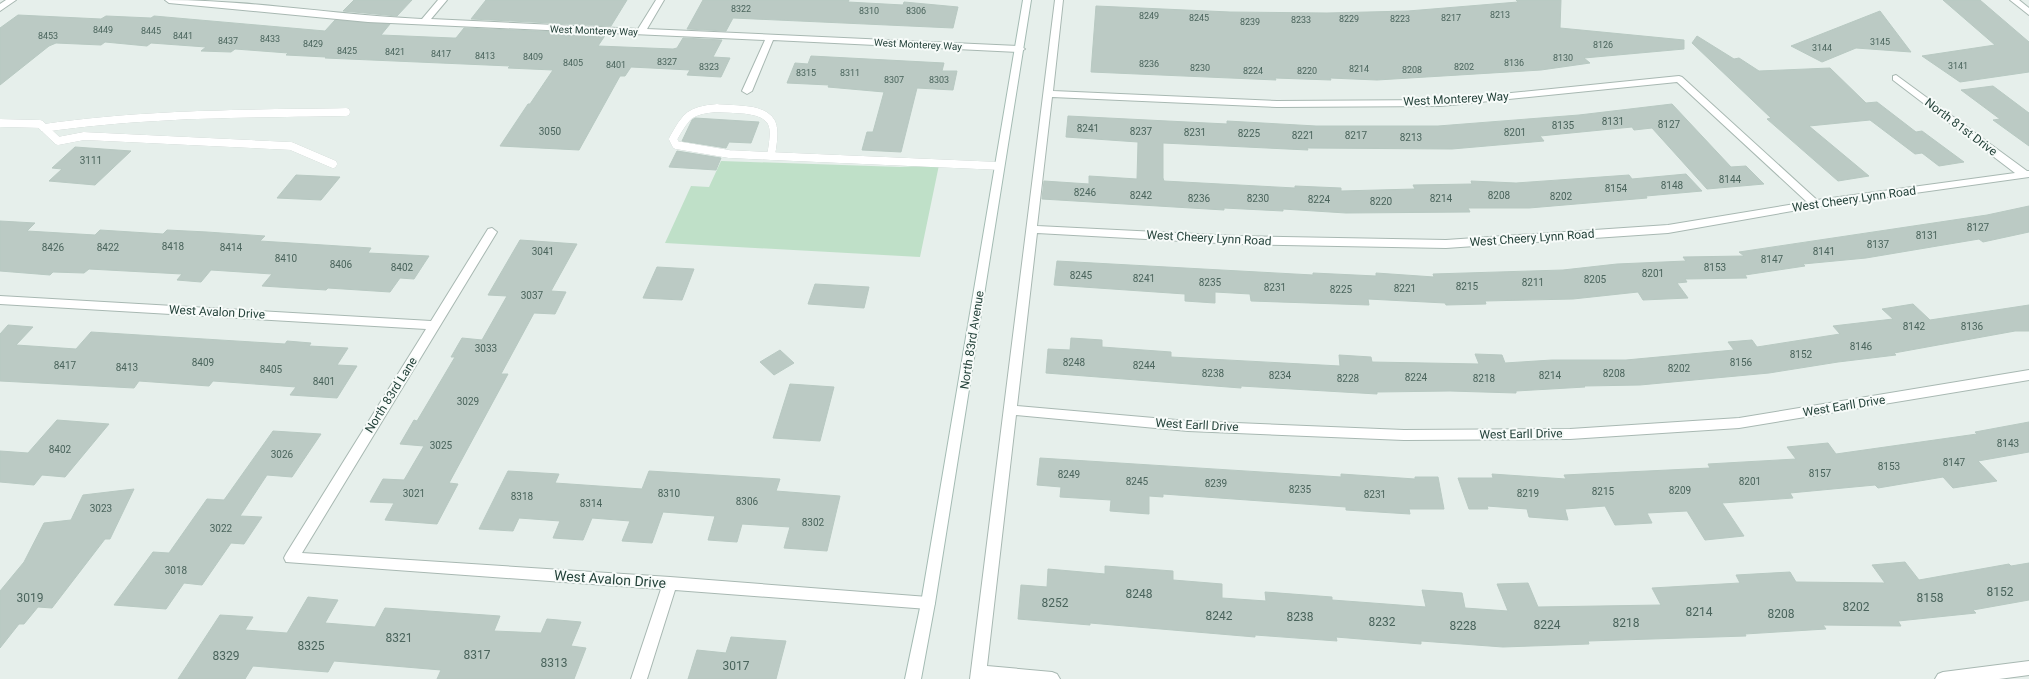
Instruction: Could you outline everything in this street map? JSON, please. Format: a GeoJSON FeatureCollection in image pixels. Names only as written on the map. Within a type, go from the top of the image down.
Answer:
{"type":"FeatureCollection","features":[{"type":"Feature","properties":{"kind":"street"},"geometry":{"type":"LineString","coordinates":[[0,8],[12,0]]}},
{"type":"Feature","properties":{"kind":"street","name":"West Monterey Way"},"geometry":{"type":"LineString","coordinates":[[169,0],[368,19],[1020,49]]}},
{"type":"Feature","properties":{"kind":"street"},"geometry":{"type":"LineString","coordinates":[[424,22],[444,0]]}},
{"type":"Feature","properties":{"kind":"street"},"geometry":{"type":"LineString","coordinates":[[641,32],[660,0]]}},
{"type":"Feature","properties":{"kind":"street","name":"North 83rd Avenue"},"geometry":{"type":"LineString","coordinates":[[914,679],[928,603],[1027,0]]}},
{"type":"Feature","properties":{"kind":"street"},"geometry":{"type":"LineString","coordinates":[[1052,679],[979,676],[1059,0]]}},
{"type":"Feature","properties":{"kind":"street"},"geometry":{"type":"LineString","coordinates":[[2014,0],[2029,12]]}},
{"type":"Feature","properties":{"kind":"street"},"geometry":{"type":"LineString","coordinates":[[747,91],[770,38]]}},
{"type":"Feature","properties":{"kind":"street","name":"North 81st Drive"},"geometry":{"type":"LineString","coordinates":[[1896,78],[2027,174]]}},
{"type":"Feature","properties":{"kind":"street","name":"West Monterey Way"},"geometry":{"type":"LineString","coordinates":[[1047,94],[1277,104],[1441,102],[1579,90],[1679,79],[1815,204]]}},
{"type":"Feature","properties":{"kind":"street","name":"West Cheery Lynn Road"},"geometry":{"type":"LineString","coordinates":[[1032,229],[1237,240],[1446,244],[1668,229],[1815,204],[2027,174]]}},
{"type":"Feature","properties":{"kind":"street","name":"North 83rd Lane"},"geometry":{"type":"LineString","coordinates":[[291,558],[492,232]]}},
{"type":"Feature","properties":{"kind":"street","name":"West Avalon Drive"},"geometry":{"type":"LineString","coordinates":[[0,300],[434,325]]}},
{"type":"Feature","properties":{"kind":"street","name":"West Earll Drive"},"geometry":{"type":"LineString","coordinates":[[1010,410],[1188,426],[1404,435],[1570,434],[1739,423],[2029,375]]}},
{"type":"Feature","properties":{"kind":"street","name":"West Avalon Drive"},"geometry":{"type":"LineString","coordinates":[[291,558],[670,583],[928,603]]}},
{"type":"Feature","properties":{"kind":"street"},"geometry":{"type":"LineString","coordinates":[[639,679],[670,583]]}},
{"type":"Feature","properties":{"kind":"street"},"geometry":{"type":"LineString","coordinates":[[1943,679],[2029,668]]}},
{"type":"Feature","properties":{"kind":"lane"},"geometry":{"type":"LineString","coordinates":[[771,156],[774,127],[767,116],[757,112],[717,108],[699,109],[685,117],[673,139],[676,145],[729,154],[771,156],[1000,166]]}},
{"type":"Feature","properties":{"kind":"lane"},"geometry":{"type":"LineString","coordinates":[[44,128],[83,122],[141,117],[346,112]]}},
{"type":"Feature","properties":{"kind":"lane"},"geometry":{"type":"LineString","coordinates":[[0,123],[40,124],[58,141],[84,136],[291,146],[332,164]]}},
{"type":"Feature","properties":{"kind":"green space"},"geometry":{"type":"Polygon","coordinates":[[[721,161],[900,167],[939,165],[920,257],[665,243],[691,186],[709,187],[721,161]]]}},
{"type":"Feature","properties":{"kind":"building"},"geometry":{"type":"Polygon","coordinates":[[[354,0],[412,0],[397,16],[343,11],[354,0]]]}},
{"type":"Feature","properties":{"kind":"building"},"geometry":{"type":"Polygon","coordinates":[[[486,0],[627,0],[611,26],[471,19],[486,0]]]}},
{"type":"Feature","properties":{"kind":"building"},"geometry":{"type":"Polygon","coordinates":[[[703,0],[849,0],[848,2],[903,5],[904,2],[958,7],[953,28],[733,18],[726,31],[687,29],[703,0]]]}},
{"type":"Feature","properties":{"kind":"building"},"geometry":{"type":"Polygon","coordinates":[[[1516,0],[1561,0],[1560,28],[1684,40],[1684,49],[1584,58],[1590,63],[1541,70],[1377,80],[1275,78],[1276,80],[1091,72],[1096,6],[1230,12],[1327,13],[1408,11],[1518,2],[1516,0]]]}},
{"type":"Feature","properties":{"kind":"building"},"geometry":{"type":"Polygon","coordinates":[[[1943,0],[1980,0],[2029,42],[2029,72],[1960,82],[1922,56],[1995,45],[1943,0]]]}},
{"type":"Feature","properties":{"kind":"building"},"geometry":{"type":"Polygon","coordinates":[[[1880,11],[1911,52],[1856,48],[1822,62],[1791,46],[1880,11]]]}},
{"type":"Feature","properties":{"kind":"building"},"geometry":{"type":"Polygon","coordinates":[[[18,15],[101,19],[106,16],[151,18],[154,16],[325,31],[335,20],[390,24],[381,35],[453,38],[456,38],[464,28],[606,34],[598,46],[673,49],[677,48],[683,38],[722,40],[713,57],[730,58],[721,77],[687,75],[690,70],[631,67],[625,76],[620,76],[579,150],[500,146],[553,70],[508,68],[510,66],[325,58],[326,57],[286,55],[288,53],[235,49],[231,52],[201,51],[206,47],[151,43],[147,46],[105,42],[101,45],[56,43],[49,46],[0,85],[0,28],[18,15]]]}},
{"type":"Feature","properties":{"kind":"building"},"geometry":{"type":"Polygon","coordinates":[[[1697,36],[1734,59],[1739,58],[1759,71],[1830,68],[1866,103],[1877,102],[1916,132],[1922,131],[1964,162],[1939,166],[1922,153],[1915,154],[1870,120],[1809,126],[1869,176],[1838,181],[1767,119],[1771,118],[1692,43],[1697,36]]]}},
{"type":"Feature","properties":{"kind":"building"},"geometry":{"type":"Polygon","coordinates":[[[811,56],[944,63],[942,71],[957,71],[953,90],[917,88],[901,152],[862,150],[867,132],[873,132],[884,92],[828,87],[829,85],[787,83],[795,63],[808,64],[811,56]]]}},
{"type":"Feature","properties":{"kind":"building"},"geometry":{"type":"Polygon","coordinates":[[[1993,86],[2029,113],[2029,146],[1993,120],[2000,119],[1961,90],[1993,86]]]}},
{"type":"Feature","properties":{"kind":"building"},"geometry":{"type":"Polygon","coordinates":[[[1672,104],[1731,167],[1746,166],[1764,184],[1707,189],[1652,128],[1634,130],[1632,127],[1540,136],[1544,141],[1452,149],[1307,148],[1308,150],[1163,143],[1163,178],[1164,181],[1295,188],[1295,186],[1341,188],[1341,191],[1415,189],[1413,185],[1472,184],[1471,181],[1516,183],[1629,175],[1632,179],[1686,174],[1702,191],[1646,196],[1647,198],[1529,208],[1468,208],[1470,212],[1346,213],[1283,209],[1283,211],[1224,208],[1224,210],[1042,199],[1044,181],[1089,184],[1089,176],[1137,179],[1138,142],[1066,137],[1068,116],[1227,124],[1227,121],[1316,126],[1438,126],[1579,115],[1672,104]]]}},
{"type":"Feature","properties":{"kind":"building"},"geometry":{"type":"Polygon","coordinates":[[[695,118],[759,122],[751,143],[729,142],[726,148],[682,141],[692,120],[695,118]]]}},
{"type":"Feature","properties":{"kind":"building"},"geometry":{"type":"Polygon","coordinates":[[[75,147],[131,151],[95,185],[49,181],[62,169],[52,168],[75,147]]]}},
{"type":"Feature","properties":{"kind":"building"},"geometry":{"type":"Polygon","coordinates":[[[677,151],[721,158],[716,170],[669,167],[677,151]]]}},
{"type":"Feature","properties":{"kind":"building"},"geometry":{"type":"Polygon","coordinates":[[[296,175],[340,177],[321,200],[277,198],[296,175]]]}},
{"type":"Feature","properties":{"kind":"building"},"geometry":{"type":"Polygon","coordinates":[[[2029,206],[2029,232],[1983,242],[1979,239],[1866,258],[1803,264],[1805,266],[1745,275],[1747,278],[1685,279],[1687,282],[1677,283],[1688,298],[1643,300],[1638,292],[1573,299],[1485,301],[1486,304],[1446,305],[1445,303],[1368,299],[1369,305],[1251,301],[1250,294],[1215,292],[1215,303],[1185,301],[1185,294],[1054,285],[1057,261],[1313,275],[1313,273],[1376,276],[1376,273],[1434,277],[1433,274],[1563,270],[1617,264],[1686,261],[1683,257],[1744,256],[1739,252],[1987,215],[2029,206]]]}},
{"type":"Feature","properties":{"kind":"building"},"geometry":{"type":"Polygon","coordinates":[[[0,221],[35,223],[27,231],[95,235],[100,230],[163,234],[167,230],[207,232],[265,236],[260,241],[371,248],[368,253],[429,256],[414,279],[400,278],[390,292],[262,286],[272,274],[211,270],[201,282],[177,280],[182,274],[89,269],[84,273],[53,272],[50,275],[0,271],[0,221]]]}},
{"type":"Feature","properties":{"kind":"building"},"geometry":{"type":"Polygon","coordinates":[[[520,240],[577,244],[551,291],[566,292],[555,314],[534,313],[501,374],[508,374],[449,483],[458,484],[437,524],[385,520],[394,503],[370,502],[383,479],[404,480],[424,446],[400,444],[414,420],[417,421],[455,357],[451,357],[462,338],[482,340],[507,296],[488,295],[520,240]]]}},
{"type":"Feature","properties":{"kind":"building"},"geometry":{"type":"Polygon","coordinates":[[[657,267],[694,269],[682,300],[643,298],[657,267]]]}},
{"type":"Feature","properties":{"kind":"building"},"geometry":{"type":"Polygon","coordinates":[[[815,284],[869,287],[864,308],[808,304],[815,284]]]}},
{"type":"Feature","properties":{"kind":"building"},"geometry":{"type":"Polygon","coordinates":[[[1913,304],[1930,320],[2029,305],[2029,331],[2015,331],[1894,353],[1896,355],[1838,362],[1769,373],[1640,385],[1584,386],[1585,387],[1516,391],[1516,393],[1450,391],[1377,392],[1377,394],[1241,386],[1241,388],[1046,373],[1048,349],[1070,350],[1071,338],[1102,340],[1102,347],[1171,352],[1171,357],[1340,366],[1339,355],[1371,357],[1372,362],[1479,364],[1475,354],[1502,355],[1505,363],[1552,360],[1626,360],[1734,350],[1728,342],[1752,340],[1757,347],[1840,334],[1833,326],[1893,319],[1882,309],[1913,304]]]}},
{"type":"Feature","properties":{"kind":"building"},"geometry":{"type":"Polygon","coordinates":[[[8,325],[33,327],[16,345],[76,349],[91,332],[285,344],[287,341],[311,343],[309,346],[348,348],[337,365],[357,366],[337,398],[290,395],[296,387],[213,381],[209,386],[139,381],[134,388],[0,381],[0,334],[8,325]]]}},
{"type":"Feature","properties":{"kind":"building"},"geometry":{"type":"Polygon","coordinates":[[[780,350],[794,363],[774,375],[760,362],[780,350]]]}},
{"type":"Feature","properties":{"kind":"building"},"geometry":{"type":"Polygon","coordinates":[[[790,384],[834,387],[820,441],[773,438],[790,384]]]}},
{"type":"Feature","properties":{"kind":"building"},"geometry":{"type":"Polygon","coordinates":[[[57,420],[109,424],[65,477],[42,475],[34,485],[0,482],[0,451],[28,453],[57,420]]]}},
{"type":"Feature","properties":{"kind":"building"},"geometry":{"type":"Polygon","coordinates":[[[2029,422],[2029,452],[1978,461],[1997,481],[1953,488],[1943,477],[1878,488],[1875,485],[1790,493],[1793,498],[1722,503],[1744,536],[1705,540],[1687,511],[1647,513],[1652,523],[1615,525],[1605,506],[1565,509],[1568,520],[1529,517],[1527,509],[1487,506],[1488,509],[1469,509],[1458,478],[1493,478],[1492,474],[1566,479],[1564,475],[1710,468],[1708,464],[1796,459],[1787,447],[1828,443],[1836,454],[1977,434],[1975,432],[2029,422]]]}},
{"type":"Feature","properties":{"kind":"building"},"geometry":{"type":"Polygon","coordinates":[[[273,431],[321,434],[292,477],[267,475],[240,516],[262,517],[244,544],[231,543],[202,585],[184,583],[166,609],[114,605],[153,552],[169,553],[207,499],[224,500],[273,431]]]}},
{"type":"Feature","properties":{"kind":"building"},"geometry":{"type":"Polygon","coordinates":[[[1040,458],[1341,477],[1341,474],[1415,479],[1415,477],[1438,477],[1444,509],[1409,509],[1410,514],[1346,510],[1346,507],[1163,494],[1163,497],[1149,496],[1149,514],[1110,511],[1111,500],[1060,497],[1061,487],[1037,485],[1040,458]]]}},
{"type":"Feature","properties":{"kind":"building"},"geometry":{"type":"Polygon","coordinates":[[[508,471],[559,474],[555,483],[642,489],[649,471],[780,479],[776,491],[840,496],[827,551],[784,548],[790,527],[742,524],[737,542],[708,540],[715,516],[663,512],[652,543],[622,541],[630,521],[592,518],[583,540],[553,538],[560,521],[519,518],[513,531],[479,529],[508,471]]]}},
{"type":"Feature","properties":{"kind":"building"},"geometry":{"type":"Polygon","coordinates":[[[134,489],[110,539],[105,539],[52,608],[38,607],[24,624],[19,624],[0,648],[0,591],[24,562],[44,523],[71,520],[83,495],[134,489]]]}},
{"type":"Feature","properties":{"kind":"building"},"geometry":{"type":"Polygon","coordinates":[[[1905,562],[1919,580],[2009,564],[2011,566],[2029,563],[2029,600],[1973,610],[1976,613],[1898,621],[1901,626],[1823,625],[1826,629],[1745,634],[1746,636],[1588,641],[1589,644],[1503,647],[1421,641],[1421,644],[1336,637],[1337,641],[1255,635],[1255,637],[1090,623],[1090,625],[1018,619],[1021,585],[1047,587],[1048,569],[1105,574],[1105,566],[1173,571],[1173,580],[1222,584],[1222,598],[1266,601],[1265,592],[1332,597],[1332,600],[1426,607],[1422,590],[1462,593],[1465,608],[1508,611],[1497,584],[1528,583],[1538,607],[1661,605],[1652,588],[1740,583],[1736,575],[1790,572],[1796,582],[1885,583],[1872,565],[1905,562]]]}},
{"type":"Feature","properties":{"kind":"building"},"geometry":{"type":"Polygon","coordinates":[[[308,597],[338,600],[325,623],[375,627],[385,608],[500,616],[494,631],[541,633],[547,619],[581,622],[571,646],[586,648],[574,679],[437,679],[441,670],[334,661],[328,672],[253,666],[245,679],[178,679],[220,615],[253,617],[245,630],[287,633],[308,597]]]}},
{"type":"Feature","properties":{"kind":"building"},"geometry":{"type":"Polygon","coordinates":[[[731,637],[786,641],[776,679],[688,679],[697,650],[726,653],[731,637]]]}}]}
